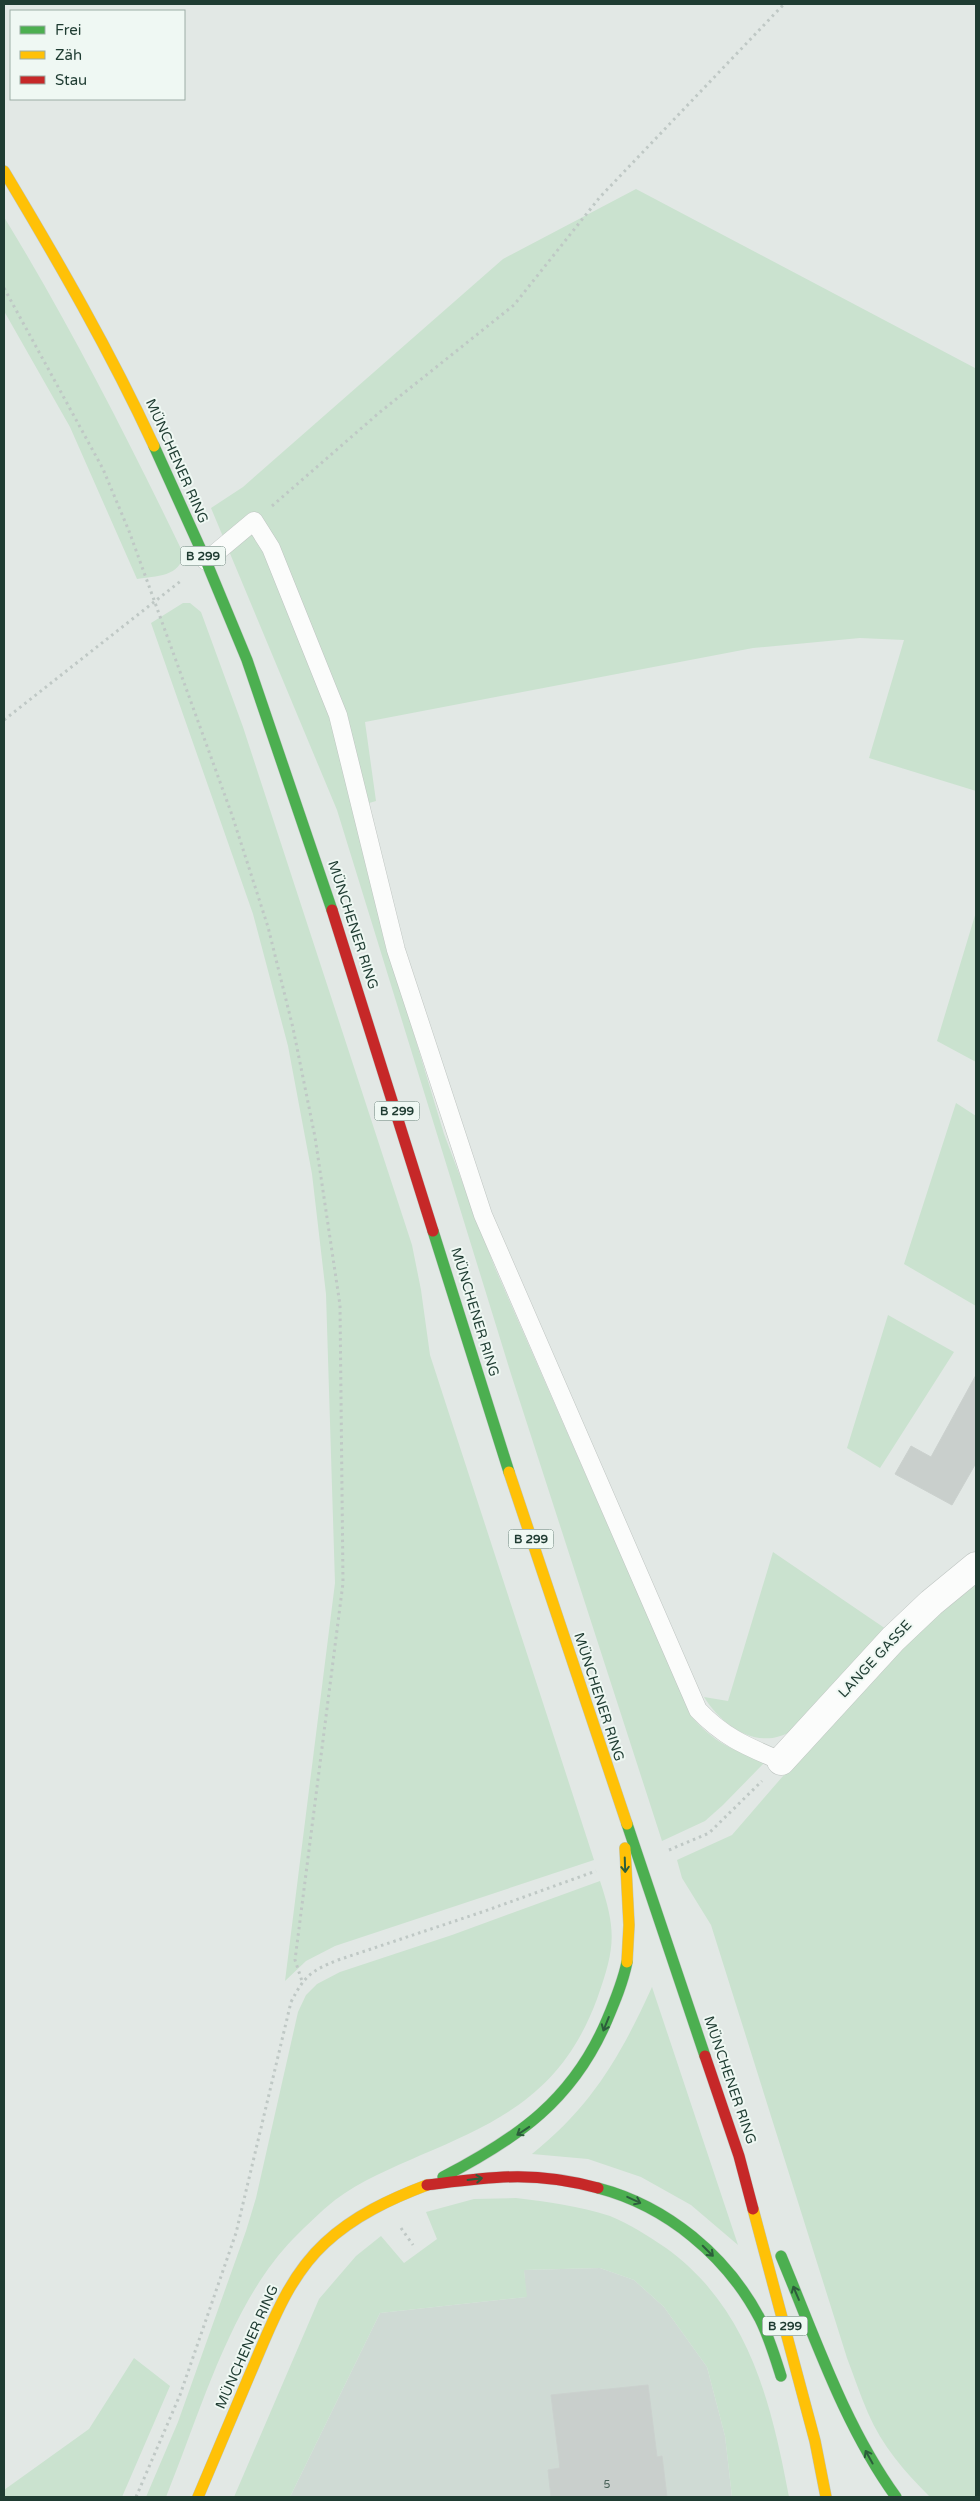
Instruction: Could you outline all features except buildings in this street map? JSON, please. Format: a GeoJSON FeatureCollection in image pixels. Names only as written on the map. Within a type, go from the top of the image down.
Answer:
{"type":"FeatureCollection","features":[{"type":"Feature","properties":{"kind":"main road","name":"MÜNCHENER RING"},"geometry":{"type":"LineString","coordinates":[[4,171],[58,261],[122,375],[206,561],[251,669],[344,945],[444,1260],[500,1446],[623,1817],[740,2156],[815,2441],[826,2497]]}},
{"type":"Feature","properties":{"kind":"main road"},"geometry":{"type":"LineString","coordinates":[[427,2185],[491,2152],[536,2122],[571,2086],[596,2047],[619,1990],[628,1952],[623,1817]]}},
{"type":"Feature","properties":{"kind":"main road"},"geometry":{"type":"LineString","coordinates":[[740,2156],[855,2431],[874,2467],[896,2497]]}},
{"type":"Feature","properties":{"kind":"main road"},"geometry":{"type":"LineString","coordinates":[[427,2185],[498,2176],[539,2175],[580,2182],[634,2200],[670,2220],[697,2240],[725,2268],[759,2318],[772,2347],[783,2384]]}},
{"type":"Feature","properties":{"kind":"main road","name":"MÜNCHENER RING"},"geometry":{"type":"LineString","coordinates":[[198,2497],[273,2321],[289,2289],[304,2268],[324,2244],[372,2208],[427,2185]]}},
{"type":"Feature","properties":{"kind":"main road"},"geometry":{"type":"LineString","coordinates":[[806,2460],[818,2497]]}},
{"type":"Feature","properties":{"kind":"street","name":"LANGE GASSE"},"geometry":{"type":"LineString","coordinates":[[781,1761],[893,1639],[931,1603],[976,1566]]}},
{"type":"Feature","properties":{"kind":"lane"},"geometry":{"type":"LineString","coordinates":[[206,561],[254,521],[271,548],[338,715],[396,950],[483,1216],[698,1710],[716,1729],[741,1743],[781,1761]]}},
{"type":"Feature","properties":{"kind":"path"},"geometry":{"type":"LineString","coordinates":[[254,521],[380,412],[514,305],[600,197],[784,4]]}},
{"type":"Feature","properties":{"kind":"path"},"geometry":{"type":"LineString","coordinates":[[4,288],[103,469],[129,532],[232,815],[268,927],[293,1028],[314,1137],[340,1305],[343,1583],[295,1960],[302,1981]]}},
{"type":"Feature","properties":{"kind":"path"},"geometry":{"type":"LineString","coordinates":[[4,720],[206,561]]}},
{"type":"Feature","properties":{"kind":"path"},"geometry":{"type":"LineString","coordinates":[[669,1850],[709,1833],[781,1761]]}},
{"type":"Feature","properties":{"kind":"path"},"geometry":{"type":"LineString","coordinates":[[136,2497],[180,2395],[236,2233],[286,2020],[291,2002],[302,1981],[317,1969],[338,1960],[600,1870]]}},
{"type":"Feature","properties":{"kind":"shaded area"},"geometry":{"type":"Polygon","coordinates":[[[600,2268],[634,2280],[664,2307],[707,2367],[725,2436],[732,2497],[290,2497],[380,2313],[526,2297],[524,2270],[600,2268]]]}},
{"type":"Feature","properties":{"kind":"green space"},"geometry":{"type":"Polygon","coordinates":[[[636,189],[975,368],[976,365],[976,791],[869,758],[904,640],[860,638],[753,648],[365,722],[376,801],[352,808],[390,955],[444,1134],[495,1268],[692,1717],[716,1740],[734,1750],[766,1761],[705,1821],[662,1841],[511,1374],[337,810],[211,508],[243,487],[503,259],[636,189]]]}},
{"type":"Feature","properties":{"kind":"green space"},"geometry":{"type":"Polygon","coordinates":[[[4,217],[98,383],[183,553],[178,567],[173,571],[159,576],[137,579],[70,427],[4,311],[4,217]]]}},
{"type":"Feature","properties":{"kind":"green space"},"geometry":{"type":"Polygon","coordinates":[[[183,603],[190,603],[201,612],[243,727],[412,1245],[421,1290],[430,1355],[594,1860],[335,1946],[306,1961],[285,1981],[335,1583],[326,1294],[312,1174],[288,1046],[253,914],[151,623],[183,603]]]}},
{"type":"Feature","properties":{"kind":"green space"},"geometry":{"type":"Polygon","coordinates":[[[976,912],[976,1062],[937,1041],[976,912]]]}},
{"type":"Feature","properties":{"kind":"green space"},"geometry":{"type":"Polygon","coordinates":[[[956,1103],[976,1116],[976,1306],[904,1264],[956,1103]]]}},
{"type":"Feature","properties":{"kind":"green space"},"geometry":{"type":"Polygon","coordinates":[[[888,1315],[954,1352],[880,1468],[847,1448],[888,1315]]]}},
{"type":"Feature","properties":{"kind":"green space"},"geometry":{"type":"Polygon","coordinates":[[[773,1552],[886,1629],[793,1730],[780,1736],[767,1738],[743,1733],[732,1726],[721,1718],[704,1697],[728,1701],[773,1552]]]}},
{"type":"Feature","properties":{"kind":"green space"},"geometry":{"type":"Polygon","coordinates":[[[976,1583],[976,2497],[930,2497],[903,2468],[880,2437],[862,2399],[847,2358],[711,1925],[682,1878],[677,1860],[732,1835],[796,1761],[917,1634],[976,1583]]]}},
{"type":"Feature","properties":{"kind":"green space"},"geometry":{"type":"Polygon","coordinates":[[[600,1881],[611,1927],[610,1953],[597,1999],[583,2030],[567,2057],[549,2079],[528,2098],[505,2114],[452,2142],[388,2170],[355,2187],[329,2205],[293,2239],[271,2265],[251,2295],[234,2327],[166,2497],[146,2497],[178,2422],[246,2231],[256,2198],[298,2012],[306,1995],[317,1984],[340,1972],[452,1935],[600,1881]]]}},
{"type":"Feature","properties":{"kind":"green space"},"geometry":{"type":"Polygon","coordinates":[[[652,1987],[738,2245],[691,2205],[641,2177],[588,2159],[532,2154],[572,2117],[603,2078],[629,2035],[652,1987]]]}},
{"type":"Feature","properties":{"kind":"green space"},"geometry":{"type":"Polygon","coordinates":[[[516,2198],[575,2207],[610,2216],[632,2226],[666,2248],[694,2272],[718,2299],[737,2328],[752,2359],[774,2426],[789,2497],[732,2497],[725,2436],[707,2367],[664,2307],[634,2280],[600,2268],[524,2270],[527,2297],[380,2313],[290,2497],[234,2497],[319,2299],[356,2256],[381,2236],[404,2263],[437,2239],[426,2212],[474,2199],[516,2198]]]}},
{"type":"Feature","properties":{"kind":"green space"},"geometry":{"type":"Polygon","coordinates":[[[134,2358],[170,2386],[122,2497],[4,2497],[4,2490],[89,2429],[134,2358]]]}},
{"type":"Feature","properties":{"kind":"traffic: fast"},"geometry":{"type":"LineString","coordinates":[[154,446],[206,561],[247,660],[332,910]]}},
{"type":"Feature","properties":{"kind":"traffic: fast"},"geometry":{"type":"LineString","coordinates":[[433,1231],[509,1472]]}},
{"type":"Feature","properties":{"kind":"traffic: fast"},"geometry":{"type":"LineString","coordinates":[[627,1824],[705,2056]]}},
{"type":"Feature","properties":{"kind":"traffic: fast"},"geometry":{"type":"LineString","coordinates":[[443,2177],[519,2131],[560,2095],[578,2073],[593,2048],[616,1999],[627,1962]]}},
{"type":"Feature","properties":{"kind":"traffic: fast"},"geometry":{"type":"LineString","coordinates":[[598,2188],[648,2207],[671,2221],[712,2255],[730,2274],[760,2319],[781,2376]]}},
{"type":"Feature","properties":{"kind":"traffic: fast"},"geometry":{"type":"LineString","coordinates":[[781,2256],[846,2410],[861,2440],[896,2497]]}},
{"type":"Feature","properties":{"kind":"traffic: slow"},"geometry":{"type":"LineString","coordinates":[[4,171],[83,307],[120,376],[154,446]]}},
{"type":"Feature","properties":{"kind":"traffic: slow"},"geometry":{"type":"LineString","coordinates":[[509,1472],[627,1824]]}},
{"type":"Feature","properties":{"kind":"traffic: slow"},"geometry":{"type":"LineString","coordinates":[[625,1848],[629,1925],[627,1962]]}},
{"type":"Feature","properties":{"kind":"traffic: slow"},"geometry":{"type":"LineString","coordinates":[[198,2497],[272,2322],[300,2272],[325,2243],[360,2216],[386,2202],[427,2185]]}},
{"type":"Feature","properties":{"kind":"traffic: slow"},"geometry":{"type":"LineString","coordinates":[[753,2209],[815,2441],[826,2497]]}},
{"type":"Feature","properties":{"kind":"traffic: jam"},"geometry":{"type":"LineString","coordinates":[[332,910],[433,1231]]}},
{"type":"Feature","properties":{"kind":"traffic: jam"},"geometry":{"type":"LineString","coordinates":[[705,2056],[739,2156],[753,2209]]}},
{"type":"Feature","properties":{"kind":"traffic: jam"},"geometry":{"type":"LineString","coordinates":[[427,2185],[492,2178],[532,2177],[574,2182],[598,2188]]}}]}
